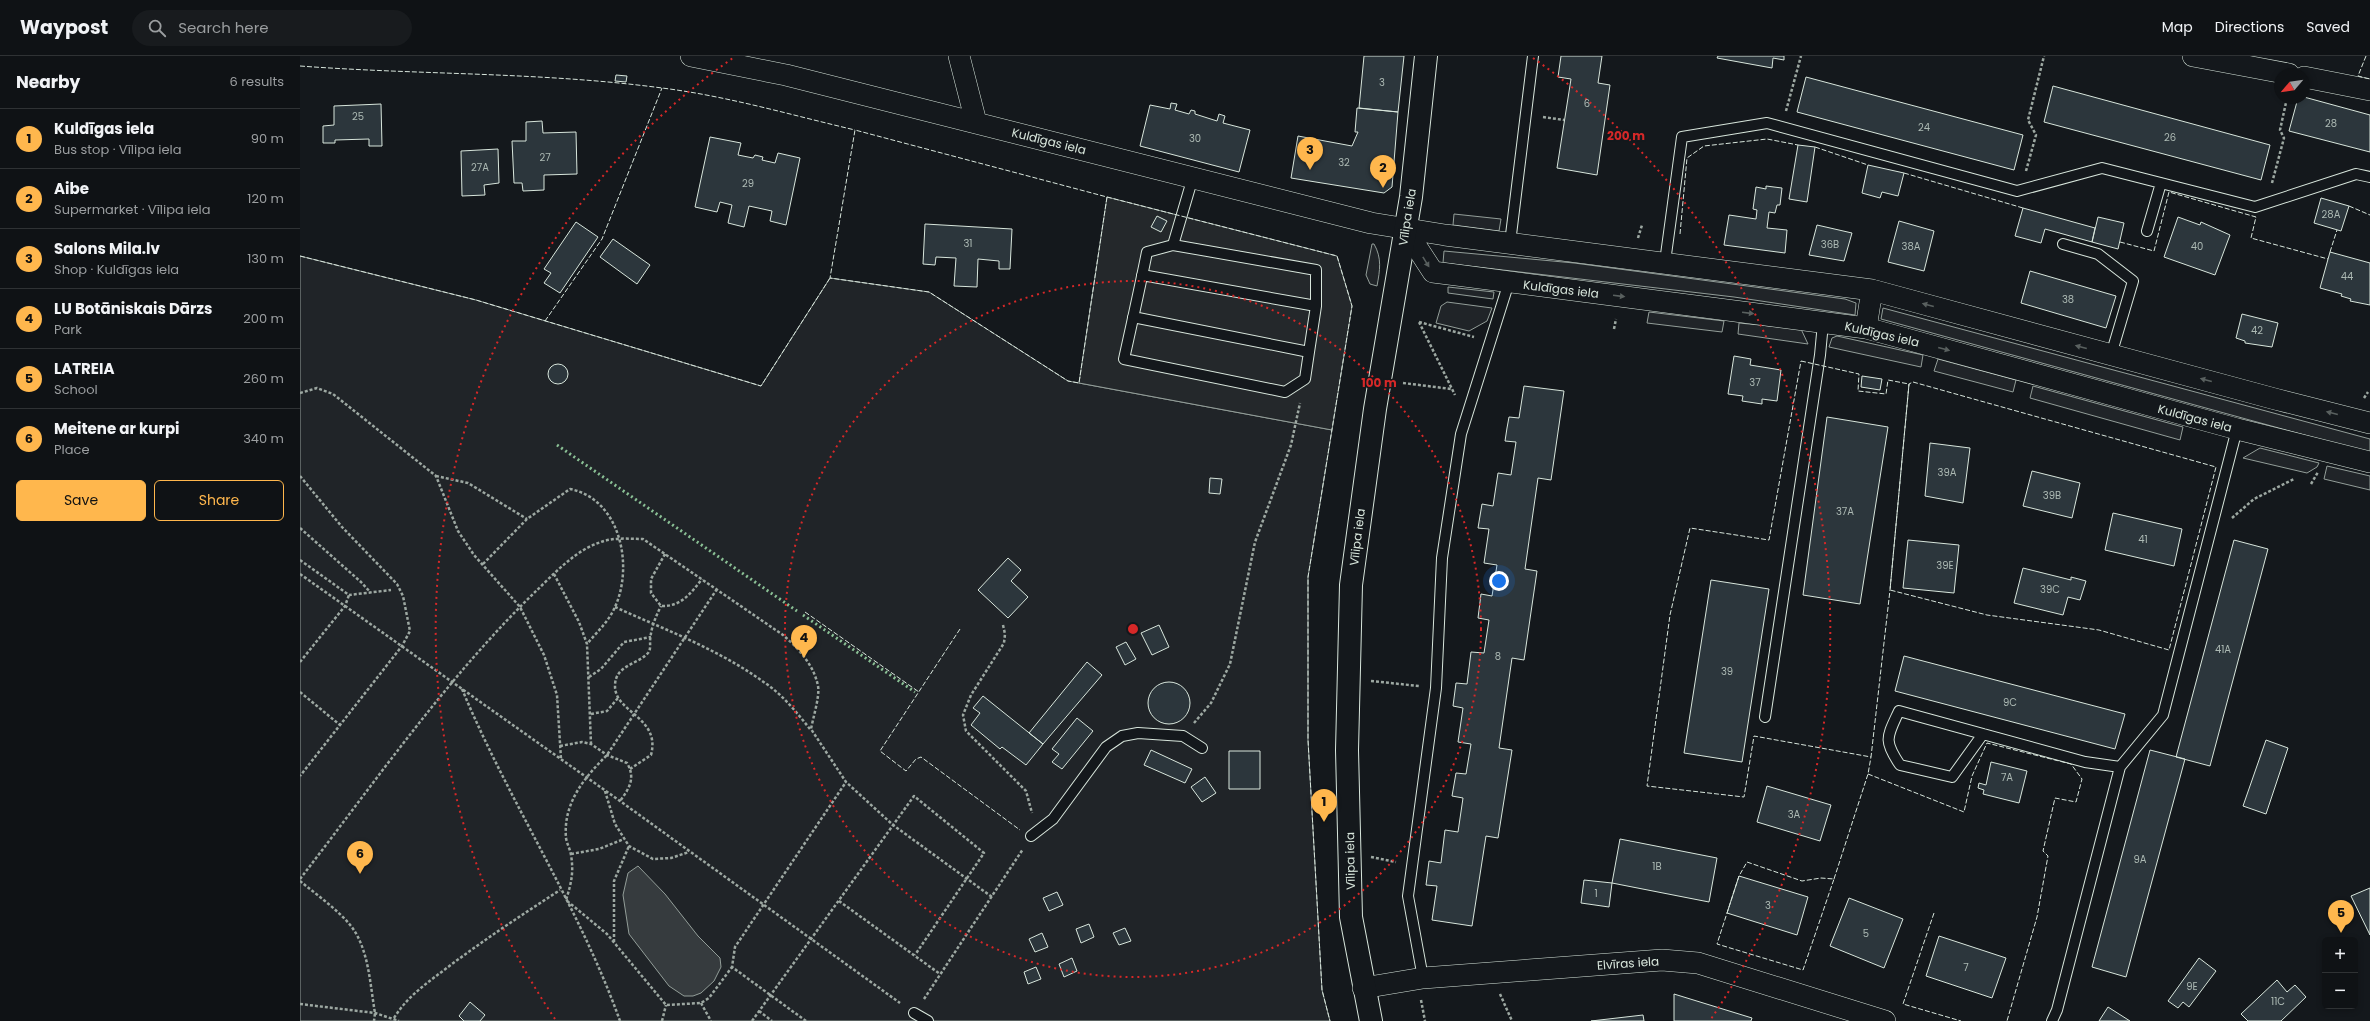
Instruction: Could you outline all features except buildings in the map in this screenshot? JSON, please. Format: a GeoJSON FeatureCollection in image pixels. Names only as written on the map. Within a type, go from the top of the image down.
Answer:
{"type":"FeatureCollection","features":[{"type":"Feature","properties":{"kind":"street","name":"Kuldīgas iela"},"geometry":{"type":"LineString","coordinates":[[691,56],[786,75],[1371,223],[1405,229],[1872,290],[2370,423]]}},
{"type":"Feature","properties":{"kind":"street"},"geometry":{"type":"LineString","coordinates":[[959,56],[976,122]]}},
{"type":"Feature","properties":{"kind":"street","name":"Vīlipa iela"},"geometry":{"type":"LineString","coordinates":[[1371,1021],[1363,988],[1351,917],[1347,750],[1351,585],[1363,486],[1405,229],[1426,56]]}},
{"type":"Feature","properties":{"kind":"street"},"geometry":{"type":"LineString","coordinates":[[2193,56],[2274,71]]}},
{"type":"Feature","properties":{"kind":"street"},"geometry":{"type":"LineString","coordinates":[[2310,78],[2370,90]]}},
{"type":"Feature","properties":{"kind":"street","name":"Kuldīgas iela"},"geometry":{"type":"LineString","coordinates":[[1405,229],[1433,272],[1866,328],[2237,429],[2370,462]]}},
{"type":"Feature","properties":{"kind":"street"},"geometry":{"type":"LineString","coordinates":[[1866,328],[1872,290]]}},
{"type":"Feature","properties":{"kind":"street","name":"Elvīras iela"},"geometry":{"type":"LineString","coordinates":[[1363,988],[1421,985],[1491,972],[1662,960],[1698,963],[1885,1021]]}},
{"type":"Feature","properties":{"kind":"lane"},"geometry":{"type":"LineString","coordinates":[[1510,243],[1533,56]]}},
{"type":"Feature","properties":{"kind":"lane"},"geometry":{"type":"LineString","coordinates":[[1665,262],[1682,137],[1767,123],[2017,191],[2102,168],[2255,207],[2356,174],[2370,177]]}},
{"type":"Feature","properties":{"kind":"lane"},"geometry":{"type":"LineString","coordinates":[[1173,245],[1193,177]]}},
{"type":"Feature","properties":{"kind":"lane"},"geometry":{"type":"LineString","coordinates":[[2147,231],[2161,183]]}},
{"type":"Feature","properties":{"kind":"lane"},"geometry":{"type":"LineString","coordinates":[[2063,244],[2098,254],[2133,282],[2111,355]]}},
{"type":"Feature","properties":{"kind":"lane"},"geometry":{"type":"LineString","coordinates":[[1173,245],[1316,270],[1316,306],[1305,379],[1285,392],[1124,359],[1142,276],[1148,252],[1173,245]]}},
{"type":"Feature","properties":{"kind":"lane"},"geometry":{"type":"LineString","coordinates":[[1142,276],[1316,306]]}},
{"type":"Feature","properties":{"kind":"lane"},"geometry":{"type":"LineString","coordinates":[[1421,985],[1408,896],[1436,688],[1442,558],[1461,434],[1509,282]]}},
{"type":"Feature","properties":{"kind":"lane"},"geometry":{"type":"LineString","coordinates":[[1133,317],[1310,352]]}},
{"type":"Feature","properties":{"kind":"lane"},"geometry":{"type":"LineString","coordinates":[[1766,717],[1820,355],[1823,323]]}},
{"type":"Feature","properties":{"kind":"lane"},"geometry":{"type":"LineString","coordinates":[[2052,1021],[2057,1010],[2120,767],[2163,715],[2237,429]]}},
{"type":"Feature","properties":{"kind":"lane"},"geometry":{"type":"LineString","coordinates":[[1982,734],[1952,777],[1900,765],[1889,749],[1888,734],[1899,711],[2085,762],[2120,767]]}},
{"type":"Feature","properties":{"kind":"lane"},"geometry":{"type":"LineString","coordinates":[[1031,836],[1053,819],[1106,747],[1122,736],[1138,733],[1183,736],[1202,748]]}},
{"type":"Feature","properties":{"kind":"lane"},"geometry":{"type":"LineString","coordinates":[[914,1014],[928,1021]]}},
{"type":"Feature","properties":{"kind":"path"},"geometry":{"type":"LineString","coordinates":[[1782,127],[1801,56]]}},
{"type":"Feature","properties":{"kind":"path"},"geometry":{"type":"LineString","coordinates":[[2021,189],[2036,135],[2028,120],[2044,56]]}},
{"type":"Feature","properties":{"kind":"path"},"geometry":{"type":"LineString","coordinates":[[2267,203],[2284,138],[2280,130],[2286,104]]}},
{"type":"Feature","properties":{"kind":"path"},"geometry":{"type":"LineString","coordinates":[[1526,115],[1564,120]]}},
{"type":"Feature","properties":{"kind":"path"},"geometry":{"type":"LineString","coordinates":[[1466,417],[1418,322],[1490,341]]}},
{"type":"Feature","properties":{"kind":"path"},"geometry":{"type":"LineString","coordinates":[[1403,384],[1452,389]]}},
{"type":"Feature","properties":{"kind":"path"},"geometry":{"type":"LineString","coordinates":[[300,393],[317,388],[333,394],[436,476],[468,483],[527,519]]}},
{"type":"Feature","properties":{"kind":"path"},"geometry":{"type":"LineString","coordinates":[[1183,736],[1211,703],[1230,664],[1255,542],[1291,445],[1295,423]]}},
{"type":"Feature","properties":{"kind":"path"},"geometry":{"type":"LineString","coordinates":[[300,476],[342,527],[397,584],[403,596],[410,631],[402,646],[300,776]]}},
{"type":"Feature","properties":{"kind":"path"},"geometry":{"type":"LineString","coordinates":[[436,476],[458,530],[483,564],[520,607],[544,655],[556,695],[561,759]]}},
{"type":"Feature","properties":{"kind":"path"},"geometry":{"type":"LineString","coordinates":[[2226,523],[2254,500],[2294,479]]}},
{"type":"Feature","properties":{"kind":"path"},"geometry":{"type":"LineString","coordinates":[[483,564],[527,519],[570,489],[581,491],[604,509],[613,521],[623,554],[623,575],[615,607],[587,644]]}},
{"type":"Feature","properties":{"kind":"path"},"geometry":{"type":"LineString","coordinates":[[300,528],[361,582],[372,594]]}},
{"type":"Feature","properties":{"kind":"path"},"geometry":{"type":"LineString","coordinates":[[374,1021],[375,1013],[364,954],[351,927],[337,912],[300,880],[453,682],[520,607],[554,574],[584,550],[601,542],[618,539],[643,540],[666,554],[783,635],[797,648],[810,666],[818,687],[811,729]]}},
{"type":"Feature","properties":{"kind":"path"},"geometry":{"type":"LineString","coordinates":[[661,606],[651,593],[651,579],[666,554]]}},
{"type":"Feature","properties":{"kind":"path"},"geometry":{"type":"LineString","coordinates":[[300,560],[349,595],[372,594],[391,590]]}},
{"type":"Feature","properties":{"kind":"path"},"geometry":{"type":"LineString","coordinates":[[300,574],[620,801],[914,1014],[1031,836],[1033,816],[1026,791],[966,731],[963,715],[972,695],[1004,643],[1005,634],[1003,625]]}},
{"type":"Feature","properties":{"kind":"path"},"geometry":{"type":"LineString","coordinates":[[554,574],[579,622],[587,644],[591,714],[590,744]]}},
{"type":"Feature","properties":{"kind":"path"},"geometry":{"type":"LineString","coordinates":[[661,606],[669,606],[683,601],[702,579]]}},
{"type":"Feature","properties":{"kind":"path"},"geometry":{"type":"LineString","coordinates":[[566,900],[574,875],[571,854],[566,839],[566,821],[572,802],[585,777],[607,754],[717,589]]}},
{"type":"Feature","properties":{"kind":"path"},"geometry":{"type":"LineString","coordinates":[[300,662],[345,606],[349,595]]}},
{"type":"Feature","properties":{"kind":"path"},"geometry":{"type":"LineString","coordinates":[[630,769],[651,755],[654,744],[651,733],[634,713],[618,698],[615,686],[618,676],[624,667],[642,659],[650,651],[652,624],[661,606]]}},
{"type":"Feature","properties":{"kind":"path"},"geometry":{"type":"LineString","coordinates":[[615,607],[652,624],[685,636],[740,666],[766,684],[794,709],[811,729],[846,782],[893,825],[992,897]]}},
{"type":"Feature","properties":{"kind":"path"},"geometry":{"type":"LineString","coordinates":[[589,677],[601,669],[624,642],[651,637]]}},
{"type":"Feature","properties":{"kind":"path"},"geometry":{"type":"LineString","coordinates":[[1349,681],[1436,688]]}},
{"type":"Feature","properties":{"kind":"path"},"geometry":{"type":"LineString","coordinates":[[462,689],[484,741],[561,890],[609,990],[620,1021]]}},
{"type":"Feature","properties":{"kind":"path"},"geometry":{"type":"LineString","coordinates":[[300,692],[340,724]]}},
{"type":"Feature","properties":{"kind":"path"},"geometry":{"type":"LineString","coordinates":[[591,714],[607,711],[618,698]]}},
{"type":"Feature","properties":{"kind":"path"},"geometry":{"type":"LineString","coordinates":[[560,746],[582,742],[590,744],[627,763],[630,769],[631,784],[620,801]]}},
{"type":"Feature","properties":{"kind":"path"},"geometry":{"type":"LineString","coordinates":[[666,1005],[701,1003],[709,998],[732,967],[735,947],[846,782]]}},
{"type":"Feature","properties":{"kind":"path"},"geometry":{"type":"LineString","coordinates":[[605,791],[615,824],[630,846],[653,859],[671,858],[690,852]]}},
{"type":"Feature","properties":{"kind":"path"},"geometry":{"type":"LineString","coordinates":[[752,1021],[914,796],[984,853],[915,955]]}},
{"type":"Feature","properties":{"kind":"path"},"geometry":{"type":"LineString","coordinates":[[571,854],[599,849],[624,839]]}},
{"type":"Feature","properties":{"kind":"path"},"geometry":{"type":"LineString","coordinates":[[614,942],[614,881],[630,846]]}},
{"type":"Feature","properties":{"kind":"path"},"geometry":{"type":"LineString","coordinates":[[1349,851],[1412,866]]}},
{"type":"Feature","properties":{"kind":"path"},"geometry":{"type":"LineString","coordinates":[[394,1018],[404,1002],[426,984],[496,931],[561,890]]}},
{"type":"Feature","properties":{"kind":"path"},"geometry":{"type":"LineString","coordinates":[[566,900],[614,942],[666,1005]]}},
{"type":"Feature","properties":{"kind":"path"},"geometry":{"type":"LineString","coordinates":[[839,900],[940,974]]}},
{"type":"Feature","properties":{"kind":"path"},"geometry":{"type":"LineString","coordinates":[[732,967],[806,1021]]}},
{"type":"Feature","properties":{"kind":"path"},"geometry":{"type":"LineString","coordinates":[[1491,972],[1512,1021]]}},
{"type":"Feature","properties":{"kind":"path"},"geometry":{"type":"LineString","coordinates":[[1421,985],[1425,1021]]}},
{"type":"Feature","properties":{"kind":"path"},"geometry":{"type":"LineString","coordinates":[[701,1003],[711,1021]]}},
{"type":"Feature","properties":{"kind":"path"},"geometry":{"type":"LineString","coordinates":[[300,1004],[375,1013],[394,1018],[399,1021]]}},
{"type":"Feature","properties":{"kind":"path"},"geometry":{"type":"LineString","coordinates":[[662,1021],[666,1005]]}},
{"type":"Feature","properties":{"kind":"path"},"geometry":{"type":"LineString","coordinates":[[759,1011],[772,1021]]}},
{"type":"Feature","properties":{"kind":"shaded area"},"geometry":{"type":"Polygon","coordinates":[[[1107,197],[1337,256],[1352,306],[1332,430],[1079,383],[1107,197]]]}},
{"type":"Feature","properties":{"kind":"shaded area"},"geometry":{"type":"Polygon","coordinates":[[[1454,214],[1501,219],[1499,231],[1453,225],[1454,214]]]}},
{"type":"Feature","properties":{"kind":"shaded area"},"geometry":{"type":"Polygon","coordinates":[[[1372,244],[1374,244],[1377,249],[1379,259],[1377,286],[1370,284],[1366,275],[1372,244]]]}},
{"type":"Feature","properties":{"kind":"shaded area"},"geometry":{"type":"Polygon","coordinates":[[[1444,251],[1574,263],[1845,299],[1856,303],[1855,315],[1734,297],[1443,263],[1444,251]]]}},
{"type":"Feature","properties":{"kind":"shaded area"},"geometry":{"type":"Polygon","coordinates":[[[300,256],[476,300],[761,386],[830,278],[929,292],[1068,381],[1332,430],[1308,577],[1308,740],[1322,990],[1330,1021],[300,1021],[300,256]]]}},
{"type":"Feature","properties":{"kind":"shaded area"},"geometry":{"type":"Polygon","coordinates":[[[1448,287],[1494,292],[1493,299],[1448,293],[1448,287]]]}},
{"type":"Feature","properties":{"kind":"shaded area"},"geometry":{"type":"Polygon","coordinates":[[[1447,302],[1492,308],[1487,321],[1469,331],[1436,323],[1441,306],[1447,302]]]}},
{"type":"Feature","properties":{"kind":"shaded area"},"geometry":{"type":"Polygon","coordinates":[[[1883,308],[2370,439],[2370,453],[1881,319],[1883,308]]]}},
{"type":"Feature","properties":{"kind":"shaded area"},"geometry":{"type":"Polygon","coordinates":[[[1649,312],[1724,321],[1722,332],[1647,323],[1649,312]]]}},
{"type":"Feature","properties":{"kind":"shaded area"},"geometry":{"type":"Polygon","coordinates":[[[1739,323],[1801,329],[1808,344],[1738,334],[1739,323]]]}},
{"type":"Feature","properties":{"kind":"shaded area"},"geometry":{"type":"Polygon","coordinates":[[[1837,336],[1923,355],[1921,367],[1829,347],[1832,338],[1837,336]]]}},
{"type":"Feature","properties":{"kind":"shaded area"},"geometry":{"type":"Polygon","coordinates":[[[1938,359],[2016,380],[2013,392],[1934,371],[1938,359]]]}},
{"type":"Feature","properties":{"kind":"shaded area"},"geometry":{"type":"Polygon","coordinates":[[[2033,386],[2183,427],[2180,440],[2030,398],[2033,386]]]}},
{"type":"Feature","properties":{"kind":"shaded area"},"geometry":{"type":"Polygon","coordinates":[[[2260,448],[2319,463],[2317,467],[2307,473],[2243,458],[2260,448]]]}},
{"type":"Feature","properties":{"kind":"shaded area"},"geometry":{"type":"Polygon","coordinates":[[[2327,466],[2370,476],[2370,490],[2324,479],[2327,466]]]}},
{"type":"Feature","properties":{"kind":"shaded area"},"geometry":{"type":"Polygon","coordinates":[[[638,866],[665,894],[698,936],[720,958],[721,967],[714,981],[701,993],[693,996],[684,996],[669,986],[629,934],[623,895],[628,873],[638,866]]]}},
{"type":"Feature","properties":{"kind":"hedge"},"geometry":{"type":"LineString","coordinates":[[557,445],[797,611]]}},
{"type":"Feature","properties":{"kind":"hedge"},"geometry":{"type":"LineString","coordinates":[[803,615],[915,692]]}},
{"type":"Feature","properties":{"kind":"fence"},"geometry":{"type":"LineString","coordinates":[[2366,56],[2358,76],[2370,79]]}},
{"type":"Feature","properties":{"kind":"fence"},"geometry":{"type":"LineString","coordinates":[[300,66],[527,76],[662,88],[686,91],[759,106],[855,130]]}},
{"type":"Feature","properties":{"kind":"fence"},"geometry":{"type":"LineString","coordinates":[[545,321],[602,239],[662,88]]}},
{"type":"Feature","properties":{"kind":"fence"},"geometry":{"type":"LineString","coordinates":[[1107,197],[1079,383],[1068,381],[929,292],[830,278],[855,130],[1337,256],[1352,306],[1308,577],[1308,740],[1322,990],[1330,1021]]}},
{"type":"Feature","properties":{"kind":"fence"},"geometry":{"type":"LineString","coordinates":[[1680,234],[1687,158],[1704,146],[1767,139],[1798,145]]}},
{"type":"Feature","properties":{"kind":"fence"},"geometry":{"type":"LineString","coordinates":[[1815,147],[1868,165]]}},
{"type":"Feature","properties":{"kind":"fence"},"geometry":{"type":"LineString","coordinates":[[1904,173],[2023,208]]}},
{"type":"Feature","properties":{"kind":"fence"},"geometry":{"type":"LineString","coordinates":[[2120,242],[2154,251],[2169,192],[2256,217],[2251,238],[2328,259]]}},
{"type":"Feature","properties":{"kind":"fence"},"geometry":{"type":"LineString","coordinates":[[2349,206],[2370,215]]}},
{"type":"Feature","properties":{"kind":"fence"},"geometry":{"type":"LineString","coordinates":[[2330,252],[2337,230]]}},
{"type":"Feature","properties":{"kind":"fence"},"geometry":{"type":"LineString","coordinates":[[300,256],[476,300],[761,386],[830,278]]}},
{"type":"Feature","properties":{"kind":"fence"},"geometry":{"type":"LineString","coordinates":[[1801,361],[1859,374],[1858,391],[1886,394],[1888,380],[1909,384],[1890,590],[1871,757],[1754,736],[1744,797],[1647,786],[1670,615],[1690,528],[1769,540],[1801,361]]}},
{"type":"Feature","properties":{"kind":"fence"},"geometry":{"type":"LineString","coordinates":[[1913,382],[2216,467],[2169,650],[2099,630],[1987,615],[1890,590],[1909,384],[1913,382]]}},
{"type":"Feature","properties":{"kind":"fence"},"geometry":{"type":"LineString","coordinates":[[805,612],[919,692]]}},
{"type":"Feature","properties":{"kind":"fence"},"geometry":{"type":"LineString","coordinates":[[960,629],[880,751],[906,771],[916,759],[921,757],[1020,830]]}},
{"type":"Feature","properties":{"kind":"fence"},"geometry":{"type":"LineString","coordinates":[[1868,774],[1964,812],[1972,776],[1987,743],[2071,764],[2082,779],[2076,802],[2055,798],[2043,851],[2048,856],[2037,917],[2007,1021]]}},
{"type":"Feature","properties":{"kind":"fence"},"geometry":{"type":"LineString","coordinates":[[1834,879],[1868,774],[1871,757]]}},
{"type":"Feature","properties":{"kind":"fence"},"geometry":{"type":"LineString","coordinates":[[1747,862],[1802,881],[1821,878],[1834,879],[1803,970],[1717,944],[1739,876],[1747,862]]}},
{"type":"Feature","properties":{"kind":"fence"},"geometry":{"type":"LineString","coordinates":[[1934,913],[1903,1004],[1961,1021]]}},
{"type":"Feature","properties":{"kind":"place","name":"Salons Mila.lv"},"geometry":{"type":"Point","coordinates":[1310,170]}},
{"type":"Feature","properties":{"kind":"place","name":"Aibe"},"geometry":{"type":"Point","coordinates":[1383,188]}},
{"type":"Feature","properties":{"kind":"place","name":"LU Botāniskais Dārzs"},"geometry":{"type":"Point","coordinates":[804,658]}},
{"type":"Feature","properties":{"kind":"place","name":"Kuldīgas iela"},"geometry":{"type":"Point","coordinates":[1324,822]}},
{"type":"Feature","properties":{"kind":"place","name":"Meitene ar kurpi"},"geometry":{"type":"Point","coordinates":[360,874]}},
{"type":"Feature","properties":{"kind":"place","name":"LATREIA"},"geometry":{"type":"Point","coordinates":[2341,933]}}]}
